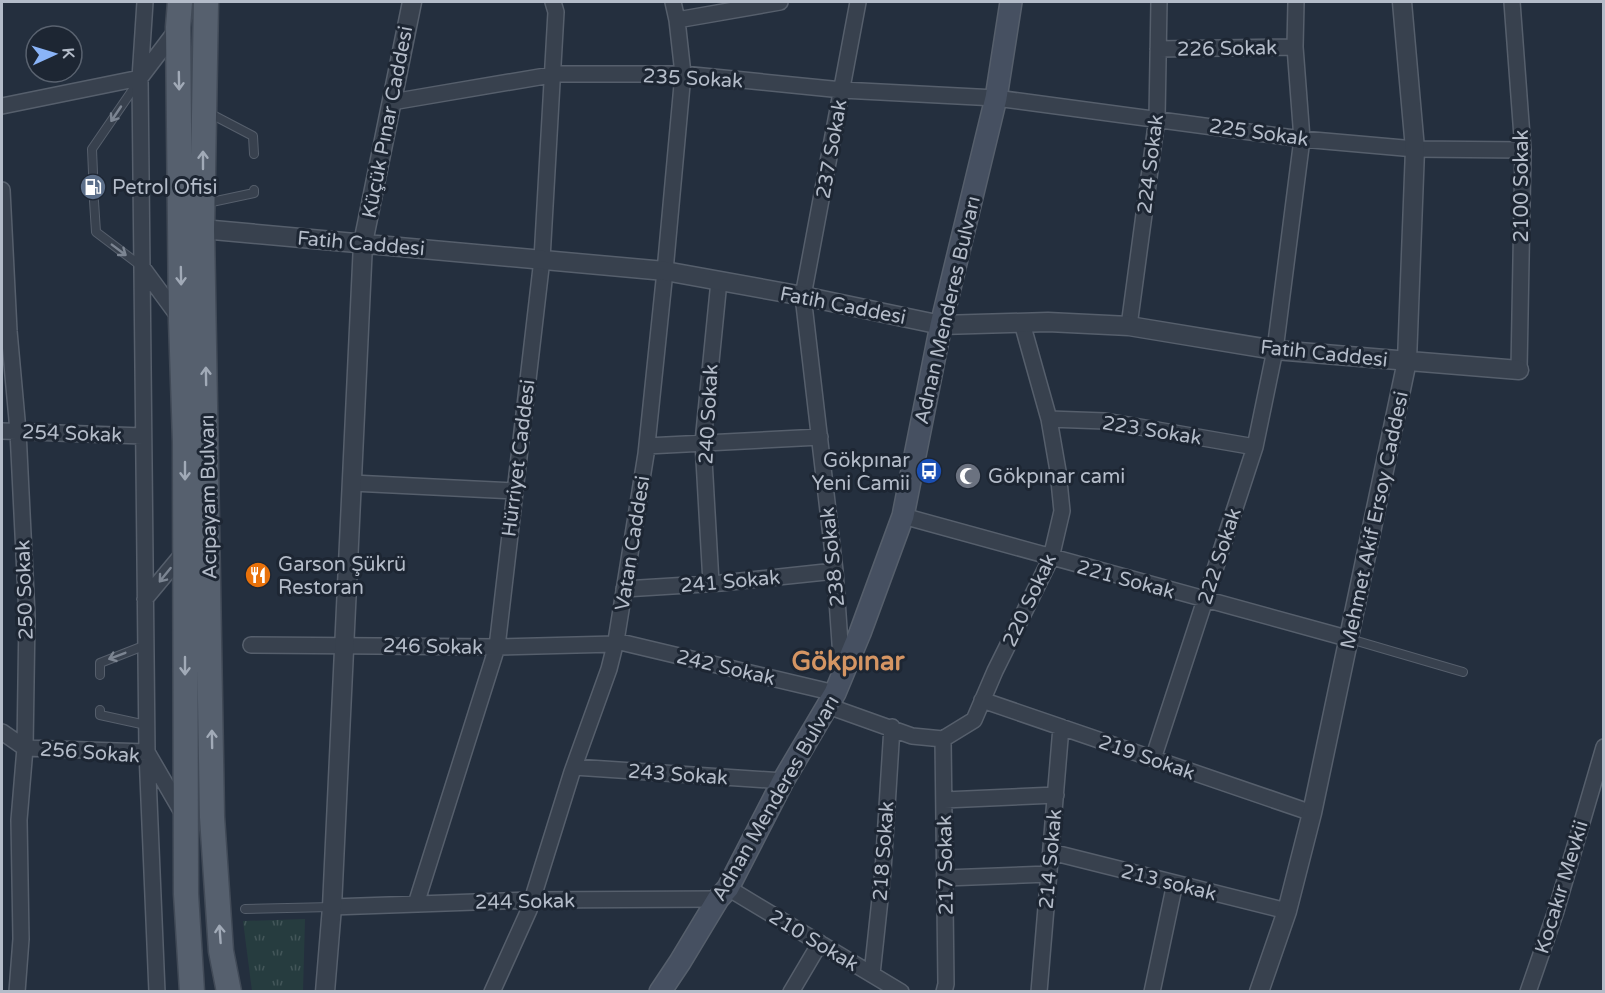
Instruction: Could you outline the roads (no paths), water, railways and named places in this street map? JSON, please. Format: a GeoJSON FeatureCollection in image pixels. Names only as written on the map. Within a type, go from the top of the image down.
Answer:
{"type":"FeatureCollection","features":[{"type":"Feature","properties":{"kind":"main road","name":"Acıpayam Bulvarı"},"geometry":{"type":"LineString","coordinates":[[180,2],[178,27],[181,321],[185,442],[185,816],[186,894],[192,992]]}},
{"type":"Feature","properties":{"kind":"main road","name":"Acıpayam Bulvarı"},"geometry":{"type":"LineString","coordinates":[[206,2],[202,229],[213,817],[221,951],[229,992]]}},
{"type":"Feature","properties":{"kind":"main road","name":"Adnan Menderes Bulvarı"},"geometry":{"type":"LineString","coordinates":[[660,992],[723,893],[783,781],[835,691],[903,516],[941,325],[996,98],[1011,2]]}},
{"type":"Feature","properties":{"kind":"street"},"geometry":{"type":"LineString","coordinates":[[145,2],[140,78],[146,725],[157,992]]}},
{"type":"Feature","properties":{"kind":"street","name":"Küçük Pınar Caddesi"},"geometry":{"type":"LineString","coordinates":[[325,992],[332,907],[363,243],[412,2]]}},
{"type":"Feature","properties":{"kind":"street","name":"Hürriyet Caddesi"},"geometry":{"type":"LineString","coordinates":[[416,904],[497,647],[542,259],[556,12],[553,2]]}},
{"type":"Feature","properties":{"kind":"street","name":"Vatan Caddesi"},"geometry":{"type":"LineString","coordinates":[[492,992],[532,900],[616,642],[647,446],[666,271],[683,74],[673,2]]}},
{"type":"Feature","properties":{"kind":"street"},"geometry":{"type":"LineString","coordinates":[[677,20],[780,2]]}},
{"type":"Feature","properties":{"kind":"street","name":"237 Sokak"},"geometry":{"type":"LineString","coordinates":[[804,296],[858,2]]}},
{"type":"Feature","properties":{"kind":"street","name":"224 Sokak"},"geometry":{"type":"LineString","coordinates":[[1129,326],[1156,118],[1159,2]]}},
{"type":"Feature","properties":{"kind":"street"},"geometry":{"type":"LineString","coordinates":[[1296,2],[1295,47],[1302,139]]}},
{"type":"Feature","properties":{"kind":"street","name":"Mehmet Akif Ersoy Caddesi"},"geometry":{"type":"LineString","coordinates":[[1259,992],[1287,911],[1312,813],[1407,361],[1415,150],[1402,2]]}},
{"type":"Feature","properties":{"kind":"street","name":"2100 Sokak"},"geometry":{"type":"LineString","coordinates":[[1512,2],[1523,150],[1519,370]]}},
{"type":"Feature","properties":{"kind":"street"},"geometry":{"type":"LineString","coordinates":[[2,106],[140,78],[178,27]]}},
{"type":"Feature","properties":{"kind":"street","name":"226 Sokak"},"geometry":{"type":"LineString","coordinates":[[1158,49],[1295,47]]}},
{"type":"Feature","properties":{"kind":"street","name":"235 Sokak"},"geometry":{"type":"LineString","coordinates":[[392,102],[552,75],[683,74],[842,90],[996,98]]}},
{"type":"Feature","properties":{"kind":"street","name":"225 Sokak"},"geometry":{"type":"LineString","coordinates":[[996,98],[1302,139],[1415,150],[1523,150]]}},
{"type":"Feature","properties":{"kind":"street","name":"222 Sokak"},"geometry":{"type":"LineString","coordinates":[[1153,759],[1255,447],[1275,350],[1302,139]]}},
{"type":"Feature","properties":{"kind":"street","name":"250 Sokak"},"geometry":{"type":"LineString","coordinates":[[2,190],[9,331],[18,431],[27,616],[25,748],[19,820],[21,939],[17,992]]}},
{"type":"Feature","properties":{"kind":"street","name":"Fatih Caddesi"},"geometry":{"type":"LineString","coordinates":[[202,229],[666,271],[804,296],[941,325],[1022,323],[1129,326],[1275,350],[1519,370]]}},
{"type":"Feature","properties":{"kind":"street"},"geometry":{"type":"LineString","coordinates":[[142,267],[181,321]]}},
{"type":"Feature","properties":{"kind":"street","name":"240 Sokak"},"geometry":{"type":"LineString","coordinates":[[711,583],[703,442],[719,281]]}},
{"type":"Feature","properties":{"kind":"street","name":"238 Sokak"},"geometry":{"type":"LineString","coordinates":[[804,296],[835,571],[835,691]]}},
{"type":"Feature","properties":{"kind":"street","name":"220 Sokak"},"geometry":{"type":"LineString","coordinates":[[943,739],[974,720],[995,671],[1051,558],[1062,511],[1049,419],[1022,323]]}},
{"type":"Feature","properties":{"kind":"street","name":"223 Sokak"},"geometry":{"type":"LineString","coordinates":[[1049,419],[1105,421],[1255,447]]}},
{"type":"Feature","properties":{"kind":"street","name":"254 Sokak"},"geometry":{"type":"LineString","coordinates":[[2,431],[143,436]]}},
{"type":"Feature","properties":{"kind":"street"},"geometry":{"type":"LineString","coordinates":[[647,446],[820,437]]}},
{"type":"Feature","properties":{"kind":"street"},"geometry":{"type":"LineString","coordinates":[[352,483],[514,491]]}},
{"type":"Feature","properties":{"kind":"street","name":"221 Sokak"},"geometry":{"type":"LineString","coordinates":[[903,516],[1350,639]]}},
{"type":"Feature","properties":{"kind":"street"},"geometry":{"type":"LineString","coordinates":[[145,599],[185,551]]}},
{"type":"Feature","properties":{"kind":"street","name":"241 Sokak"},"geometry":{"type":"LineString","coordinates":[[624,589],[835,571]]}},
{"type":"Feature","properties":{"kind":"street","name":"246 Sokak"},"geometry":{"type":"LineString","coordinates":[[251,645],[497,647],[616,642]]}},
{"type":"Feature","properties":{"kind":"street","name":"242 Sokak"},"geometry":{"type":"LineString","coordinates":[[616,642],[835,691]]}},
{"type":"Feature","properties":{"kind":"street"},"geometry":{"type":"LineString","coordinates":[[835,691],[892,727],[912,736],[943,739]]}},
{"type":"Feature","properties":{"kind":"street","name":"219 Sokak"},"geometry":{"type":"LineString","coordinates":[[982,700],[1312,813]]}},
{"type":"Feature","properties":{"kind":"street","name":"218 Sokak"},"geometry":{"type":"LineString","coordinates":[[872,974],[883,871],[892,727]]}},
{"type":"Feature","properties":{"kind":"street","name":"214 Sokak"},"geometry":{"type":"LineString","coordinates":[[1043,990],[1049,874],[1061,727]]}},
{"type":"Feature","properties":{"kind":"street","name":"256 Sokak"},"geometry":{"type":"LineString","coordinates":[[2,732],[25,748],[147,752],[185,816]]}},
{"type":"Feature","properties":{"kind":"street","name":"217 Sokak"},"geometry":{"type":"LineString","coordinates":[[943,739],[946,984],[944,992]]}},
{"type":"Feature","properties":{"kind":"street","name":"Kocakır Mevkii"},"geometry":{"type":"LineString","coordinates":[[1528,992],[1556,911],[1603,750]]}},
{"type":"Feature","properties":{"kind":"street","name":"243 Sokak"},"geometry":{"type":"LineString","coordinates":[[574,768],[783,781]]}},
{"type":"Feature","properties":{"kind":"street"},"geometry":{"type":"LineString","coordinates":[[944,800],[1056,795]]}},
{"type":"Feature","properties":{"kind":"street","name":"213 sokak"},"geometry":{"type":"LineString","coordinates":[[1051,852],[1287,911]]}},
{"type":"Feature","properties":{"kind":"street"},"geometry":{"type":"LineString","coordinates":[[945,878],[1049,874]]}},
{"type":"Feature","properties":{"kind":"street"},"geometry":{"type":"LineString","coordinates":[[1152,992],[1175,883]]}},
{"type":"Feature","properties":{"kind":"street","name":"244 Sokak"},"geometry":{"type":"LineString","coordinates":[[332,907],[723,893]]}},
{"type":"Feature","properties":{"kind":"street","name":"210 Sokak"},"geometry":{"type":"LineString","coordinates":[[723,893],[820,943],[894,990]]}},
{"type":"Feature","properties":{"kind":"street"},"geometry":{"type":"LineString","coordinates":[[791,992],[820,943]]}},
{"type":"Feature","properties":{"kind":"lane"},"geometry":{"type":"LineString","coordinates":[[93,173],[92,149],[140,78]]}},
{"type":"Feature","properties":{"kind":"lane"},"geometry":{"type":"LineString","coordinates":[[203,110],[253,136],[254,154]]}},
{"type":"Feature","properties":{"kind":"lane"},"geometry":{"type":"LineString","coordinates":[[203,204],[254,193],[254,190]]}},
{"type":"Feature","properties":{"kind":"lane"},"geometry":{"type":"LineString","coordinates":[[94,201],[96,232],[142,267]]}},
{"type":"Feature","properties":{"kind":"lane"},"geometry":{"type":"LineString","coordinates":[[1350,639],[1463,672]]}},
{"type":"Feature","properties":{"kind":"lane"},"geometry":{"type":"LineString","coordinates":[[100,675],[100,663],[146,645]]}},
{"type":"Feature","properties":{"kind":"lane"},"geometry":{"type":"LineString","coordinates":[[100,710],[100,715],[146,725]]}},
{"type":"Feature","properties":{"kind":"lane"},"geometry":{"type":"LineString","coordinates":[[245,909],[332,907]]}},
{"type":"Feature","properties":{"kind":"place","name":"Petrol Ofisi"},"geometry":{"type":"Point","coordinates":[93,187]}},
{"type":"Feature","properties":{"kind":"place","name":"Gökpınar Yeni Camii"},"geometry":{"type":"Point","coordinates":[929,471]}},
{"type":"Feature","properties":{"kind":"place","name":"Gökpınar cami"},"geometry":{"type":"Point","coordinates":[968,476]}},
{"type":"Feature","properties":{"kind":"place","name":"Garson Şükrü Restoran"},"geometry":{"type":"Point","coordinates":[258,575]}},
{"type":"Feature","properties":{"kind":"district","name":"Gökpınar"},"geometry":{"type":"Point","coordinates":[848,661]}}]}
